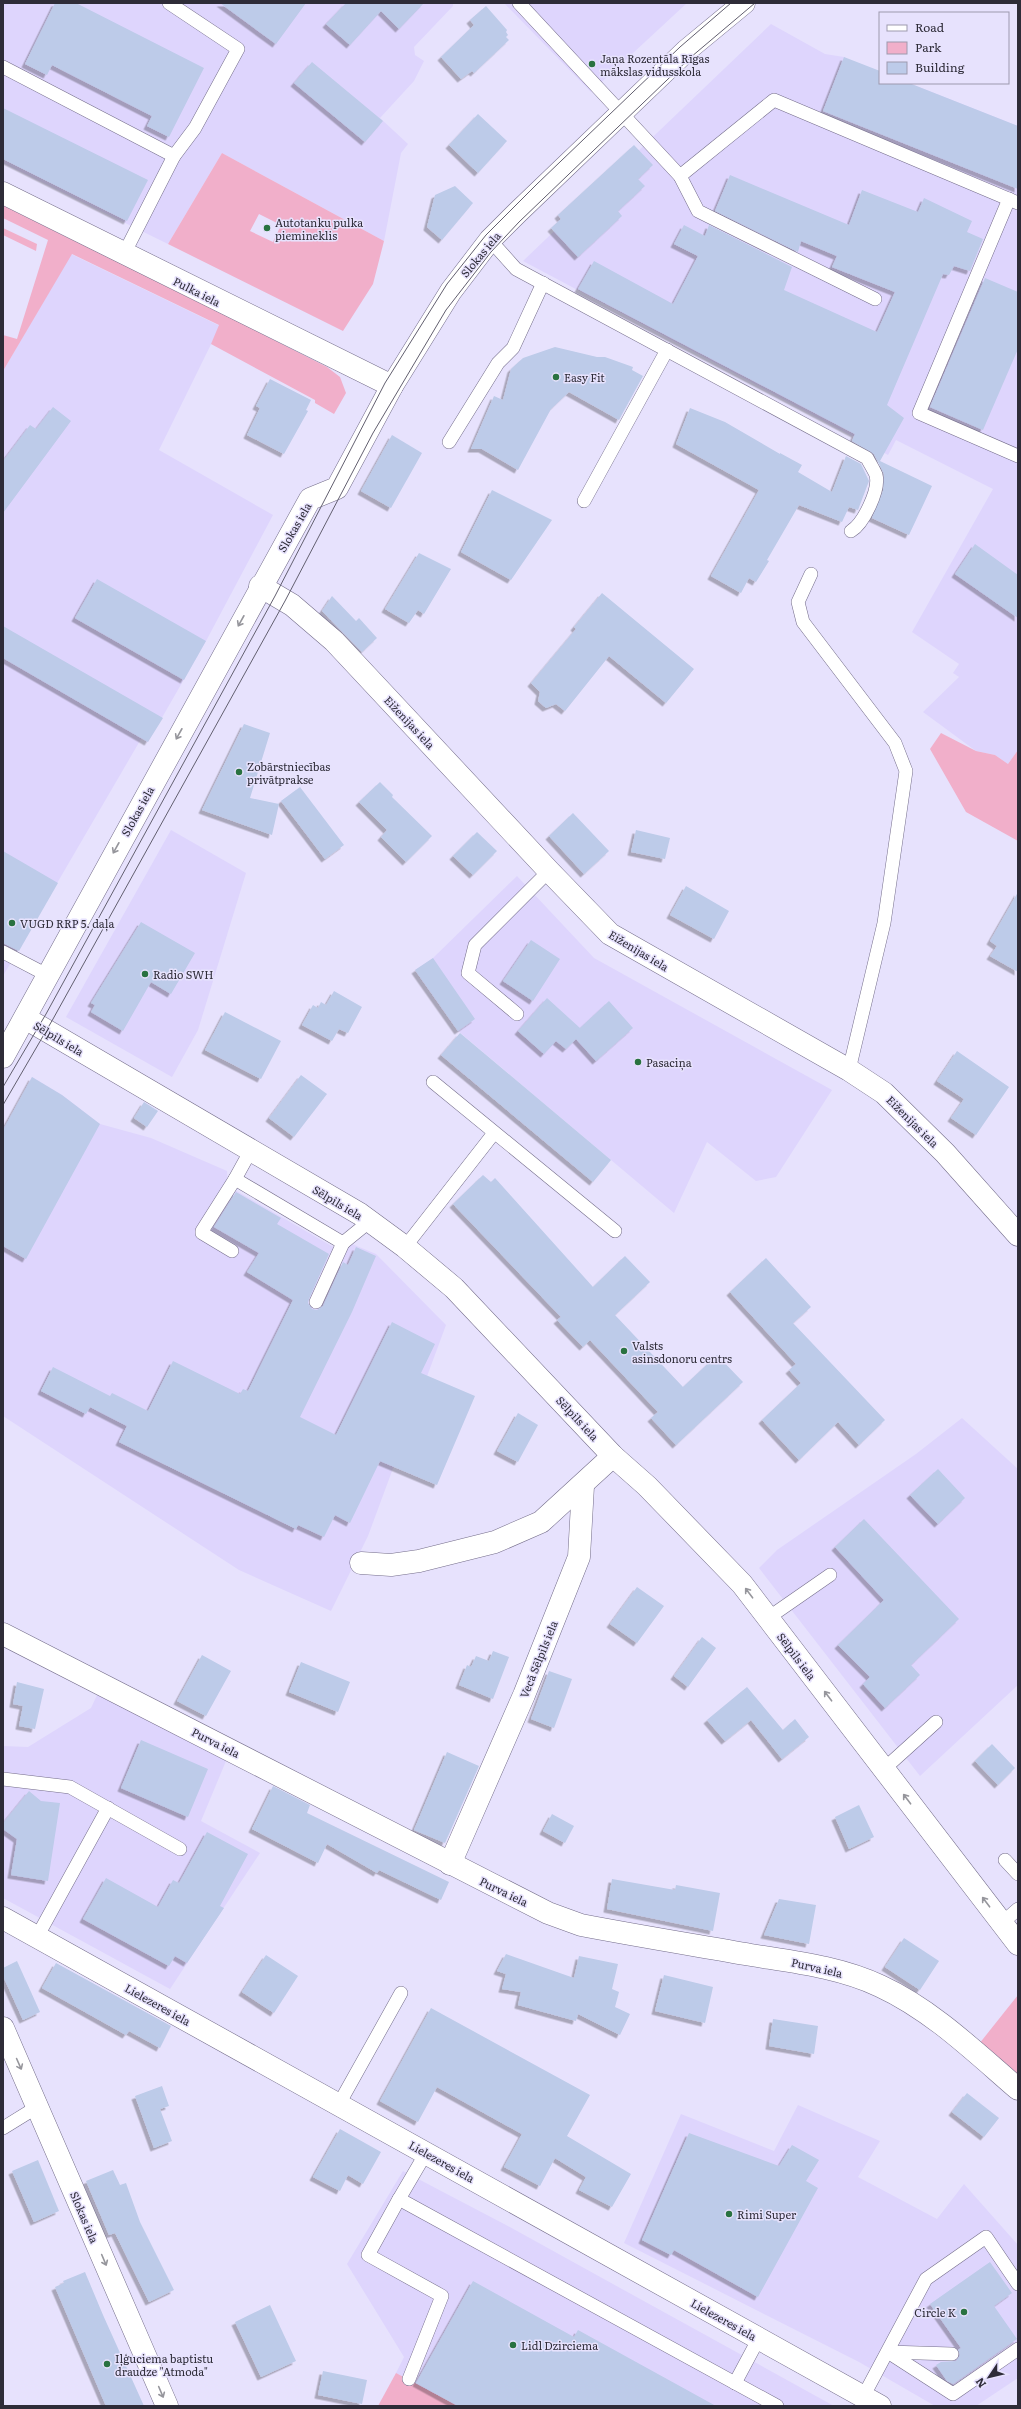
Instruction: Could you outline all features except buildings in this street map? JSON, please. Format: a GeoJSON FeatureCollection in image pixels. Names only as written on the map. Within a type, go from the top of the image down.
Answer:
{"type":"FeatureCollection","features":[{"type":"Feature","properties":{"kind":"street","name":"Slokas iela"},"geometry":{"type":"LineString","coordinates":[[5,1049],[25,1018],[47,975],[260,586],[310,499],[337,488],[392,386],[451,291],[490,240],[623,114],[687,50],[744,3]]}},
{"type":"Feature","properties":{"kind":"street","name":"Pulka iela"},"geometry":{"type":"LineString","coordinates":[[3,193],[392,386]]}},
{"type":"Feature","properties":{"kind":"street","name":"Eiženijas iela"},"geometry":{"type":"LineString","coordinates":[[260,586],[292,605],[334,641],[549,871],[610,934],[849,1070],[884,1093],[945,1153],[1018,1235]]}},
{"type":"Feature","properties":{"kind":"street","name":"Sēlpils iela"},"geometry":{"type":"LineString","coordinates":[[25,1018],[370,1221],[406,1247],[454,1288],[613,1456],[647,1486],[742,1584],[1018,1944]]}},
{"type":"Feature","properties":{"kind":"street"},"geometry":{"type":"LineString","coordinates":[[362,1563],[391,1566],[419,1561],[495,1542],[541,1522],[583,1486],[613,1456]]}},
{"type":"Feature","properties":{"kind":"street","name":"Vecā Sēlpils iela"},"geometry":{"type":"LineString","coordinates":[[450,1864],[524,1695],[579,1557],[583,1486]]}},
{"type":"Feature","properties":{"kind":"street","name":"Purva iela"},"geometry":{"type":"LineString","coordinates":[[3,1634],[548,1913],[581,1926],[803,1963],[843,1973],[879,1985],[900,1996],[940,2023],[1018,2089]]}},
{"type":"Feature","properties":{"kind":"street","name":"Lielezeres iela"},"geometry":{"type":"LineString","coordinates":[[3,1918],[871,2401]]}},
{"type":"Feature","properties":{"kind":"street","name":"Slokas iela"},"geometry":{"type":"LineString","coordinates":[[3,2028],[167,2406]]}},
{"type":"Feature","properties":{"kind":"lane"},"geometry":{"type":"LineString","coordinates":[[124,254],[174,156],[195,128],[238,49],[169,3]]}},
{"type":"Feature","properties":{"kind":"lane"},"geometry":{"type":"LineString","coordinates":[[519,3],[623,114],[634,129],[680,176],[698,211],[875,299]]}},
{"type":"Feature","properties":{"kind":"lane"},"geometry":{"type":"LineString","coordinates":[[3,67],[174,156]]}},
{"type":"Feature","properties":{"kind":"lane"},"geometry":{"type":"LineString","coordinates":[[680,176],[774,100],[1014,201],[919,413],[1018,456]]}},
{"type":"Feature","properties":{"kind":"lane"},"geometry":{"type":"LineString","coordinates":[[490,240],[516,269],[867,458],[876,476],[876,491],[858,526],[851,531]]}},
{"type":"Feature","properties":{"kind":"lane"},"geometry":{"type":"LineString","coordinates":[[449,442],[498,363],[513,348],[543,283]]}},
{"type":"Feature","properties":{"kind":"lane"},"geometry":{"type":"LineString","coordinates":[[584,501],[667,350]]}},
{"type":"Feature","properties":{"kind":"lane"},"geometry":{"type":"LineString","coordinates":[[811,574],[798,602],[803,622],[895,743],[906,771],[884,923],[849,1070]]}},
{"type":"Feature","properties":{"kind":"lane"},"geometry":{"type":"LineString","coordinates":[[518,1014],[468,973],[475,945],[549,871]]}},
{"type":"Feature","properties":{"kind":"lane"},"geometry":{"type":"LineString","coordinates":[[3,952],[47,975]]}},
{"type":"Feature","properties":{"kind":"lane"},"geometry":{"type":"LineString","coordinates":[[432,1082],[615,1231]]}},
{"type":"Feature","properties":{"kind":"lane"},"geometry":{"type":"LineString","coordinates":[[406,1247],[494,1133]]}},
{"type":"Feature","properties":{"kind":"lane"},"geometry":{"type":"LineString","coordinates":[[232,1251],[202,1233],[202,1231],[235,1179],[251,1150]]}},
{"type":"Feature","properties":{"kind":"lane"},"geometry":{"type":"LineString","coordinates":[[235,1179],[343,1243]]}},
{"type":"Feature","properties":{"kind":"lane"},"geometry":{"type":"LineString","coordinates":[[316,1302],[343,1243],[370,1221]]}},
{"type":"Feature","properties":{"kind":"lane"},"geometry":{"type":"LineString","coordinates":[[768,1618],[830,1575]]}},
{"type":"Feature","properties":{"kind":"lane"},"geometry":{"type":"LineString","coordinates":[[884,1769],[936,1722]]}},
{"type":"Feature","properties":{"kind":"lane"},"geometry":{"type":"LineString","coordinates":[[3,1778],[70,1787],[180,1849]]}},
{"type":"Feature","properties":{"kind":"lane"},"geometry":{"type":"LineString","coordinates":[[37,1936],[108,1808]]}},
{"type":"Feature","properties":{"kind":"lane"},"geometry":{"type":"LineString","coordinates":[[1005,1860],[1018,1874]]}},
{"type":"Feature","properties":{"kind":"lane"},"geometry":{"type":"LineString","coordinates":[[1002,1923],[1018,1909]]}},
{"type":"Feature","properties":{"kind":"lane"},"geometry":{"type":"LineString","coordinates":[[339,2104],[401,1994]]}},
{"type":"Feature","properties":{"kind":"lane"},"geometry":{"type":"LineString","coordinates":[[3,2128],[37,2107]]}},
{"type":"Feature","properties":{"kind":"lane"},"geometry":{"type":"LineString","coordinates":[[409,2379],[442,2296],[368,2255],[426,2153]]}},
{"type":"Feature","properties":{"kind":"lane"},"geometry":{"type":"LineString","coordinates":[[399,2199],[776,2406]]}},
{"type":"Feature","properties":{"kind":"lane"},"geometry":{"type":"LineString","coordinates":[[871,2401],[888,2352],[926,2279],[986,2237],[1018,2284]]}},
{"type":"Feature","properties":{"kind":"lane"},"geometry":{"type":"LineString","coordinates":[[735,2383],[759,2338]]}},
{"type":"Feature","properties":{"kind":"lane"},"geometry":{"type":"LineString","coordinates":[[888,2352],[953,2394],[993,2361],[1018,2349]]}},
{"type":"Feature","properties":{"kind":"lane"},"geometry":{"type":"LineString","coordinates":[[888,2352],[952,2354]]}},
{"type":"Feature","properties":{"kind":"shaded area"},"geometry":{"type":"Polygon","coordinates":[[[3,3],[453,3],[453,6],[414,47],[415,55],[424,61],[414,81],[380,118],[408,144],[401,153],[384,241],[222,153],[168,244],[3,163],[3,3]]]}},
{"type":"Feature","properties":{"kind":"shaded area","name":"Jaņa Rozentāla Rīgas mākslas vidusskola"},"geometry":{"type":"Polygon","coordinates":[[[504,3],[687,3],[591,92],[504,3]]]}},
{"type":"Feature","properties":{"kind":"shaded area"},"geometry":{"type":"Polygon","coordinates":[[[771,24],[825,54],[844,57],[879,82],[879,84],[912,84],[1018,126],[1018,750],[1008,764],[995,755],[976,751],[923,712],[959,677],[953,673],[959,664],[912,632],[993,489],[896,440],[888,455],[523,261],[771,24]]]}},
{"type":"Feature","properties":{"kind":"shaded area"},"geometry":{"type":"Polygon","coordinates":[[[71,254],[220,326],[159,450],[273,515],[206,641],[148,742],[141,739],[3,976],[3,371],[71,254]]]}},
{"type":"Feature","properties":{"kind":"shaded area"},"geometry":{"type":"Polygon","coordinates":[[[171,830],[246,873],[198,1030],[172,1077],[66,1017],[171,830]]]}},
{"type":"Feature","properties":{"kind":"shaded area","name":"Pasaciņa"},"geometry":{"type":"Polygon","coordinates":[[[517,876],[594,958],[832,1090],[776,1177],[756,1181],[707,1142],[674,1213],[458,1031],[415,970],[433,958],[517,876]]]}},
{"type":"Feature","properties":{"kind":"shaded area"},"geometry":{"type":"Polygon","coordinates":[[[32,1077],[62,1095],[100,1124],[151,1138],[227,1171],[228,1186],[335,1248],[352,1244],[376,1254],[446,1325],[368,1536],[331,1611],[239,1570],[3,1416],[3,1130],[32,1077]]]}},
{"type":"Feature","properties":{"kind":"shaded area"},"geometry":{"type":"Polygon","coordinates":[[[962,1418],[1018,1469],[1018,1685],[920,1776],[759,1568],[777,1550],[916,1454],[962,1418]]]}},
{"type":"Feature","properties":{"kind":"shaded area"},"geometry":{"type":"Polygon","coordinates":[[[98,1693],[226,1761],[201,1821],[260,1853],[170,1989],[3,1898],[3,1746],[28,1747],[91,1708],[98,1693]]]}},
{"type":"Feature","properties":{"kind":"shaded area"},"geometry":{"type":"Polygon","coordinates":[[[798,2105],[880,2141],[858,2177],[937,2219],[964,2184],[1018,2245],[1018,2378],[976,2406],[935,2406],[859,2362],[624,2243],[681,2114],[774,2151],[798,2105]]]}},
{"type":"Feature","properties":{"kind":"shaded area"},"geometry":{"type":"Polygon","coordinates":[[[403,2171],[506,2225],[834,2406],[458,2406],[396,2373],[404,2357],[347,2264],[403,2171]]]}},
{"type":"Feature","properties":{"kind":"green space"},"geometry":{"type":"Polygon","coordinates":[[[222,153],[384,241],[373,284],[343,331],[168,244],[222,153]],[[259,214],[250,231],[273,242],[281,225],[259,214]]]}},
{"type":"Feature","properties":{"kind":"green space"},"geometry":{"type":"Polygon","coordinates":[[[3,202],[327,367],[340,377],[346,393],[334,414],[315,403],[315,400],[211,344],[219,325],[72,254],[3,371],[3,335],[17,339],[48,240],[3,218],[3,202]]]}},
{"type":"Feature","properties":{"kind":"green space"},"geometry":{"type":"Polygon","coordinates":[[[3,228],[37,244],[36,251],[3,235],[3,228]]]}},
{"type":"Feature","properties":{"kind":"green space"},"geometry":{"type":"Polygon","coordinates":[[[941,733],[976,751],[995,755],[1008,764],[1018,750],[1018,841],[966,812],[930,749],[941,733]]]}},
{"type":"Feature","properties":{"kind":"green space"},"geometry":{"type":"Polygon","coordinates":[[[1018,1995],[1018,2078],[979,2044],[1018,1995]]]}},
{"type":"Feature","properties":{"kind":"green space"},"geometry":{"type":"Polygon","coordinates":[[[396,2373],[458,2406],[378,2406],[396,2373]]]}},
{"type":"Feature","properties":{"kind":"tram line"},"geometry":{"type":"LineString","coordinates":[[3,1087],[46,1014],[275,596],[385,383],[447,284],[486,235],[537,184],[680,47],[731,3]]}},
{"type":"Feature","properties":{"kind":"tram line"},"geometry":{"type":"LineString","coordinates":[[3,1105],[53,1019],[285,601],[373,433],[446,310],[491,252],[519,222],[691,57],[755,3]]}},
{"type":"Feature","properties":{"kind":"place","name":"Jaņa Rozentāla Rīgas mākslas vidusskola"},"geometry":{"type":"Point","coordinates":[592,64]}},
{"type":"Feature","properties":{"kind":"place","name":"Autotanku pulka piemineklis"},"geometry":{"type":"Point","coordinates":[267,228]}},
{"type":"Feature","properties":{"kind":"place","name":"Easy Fit"},"geometry":{"type":"Point","coordinates":[556,377]}},
{"type":"Feature","properties":{"kind":"place","name":"Zobārstniecības privātprakse"},"geometry":{"type":"Point","coordinates":[239,772]}},
{"type":"Feature","properties":{"kind":"place","name":"VUGD RRP 5. daļa"},"geometry":{"type":"Point","coordinates":[12,923]}},
{"type":"Feature","properties":{"kind":"place","name":"Radio SWH"},"geometry":{"type":"Point","coordinates":[145,974]}},
{"type":"Feature","properties":{"kind":"place","name":"Pasaciņa"},"geometry":{"type":"Point","coordinates":[638,1062]}},
{"type":"Feature","properties":{"kind":"place","name":"Valsts asinsdonoru centrs"},"geometry":{"type":"Point","coordinates":[624,1351]}},
{"type":"Feature","properties":{"kind":"place","name":"Rimi Super"},"geometry":{"type":"Point","coordinates":[729,2214]}},
{"type":"Feature","properties":{"kind":"place","name":"Circle K"},"geometry":{"type":"Point","coordinates":[964,2312]}},
{"type":"Feature","properties":{"kind":"place","name":"Lidl Dzirciema"},"geometry":{"type":"Point","coordinates":[513,2345]}},
{"type":"Feature","properties":{"kind":"place","name":"Iļģuciema baptistu draudze \"Atmoda\""},"geometry":{"type":"Point","coordinates":[107,2364]}}]}
